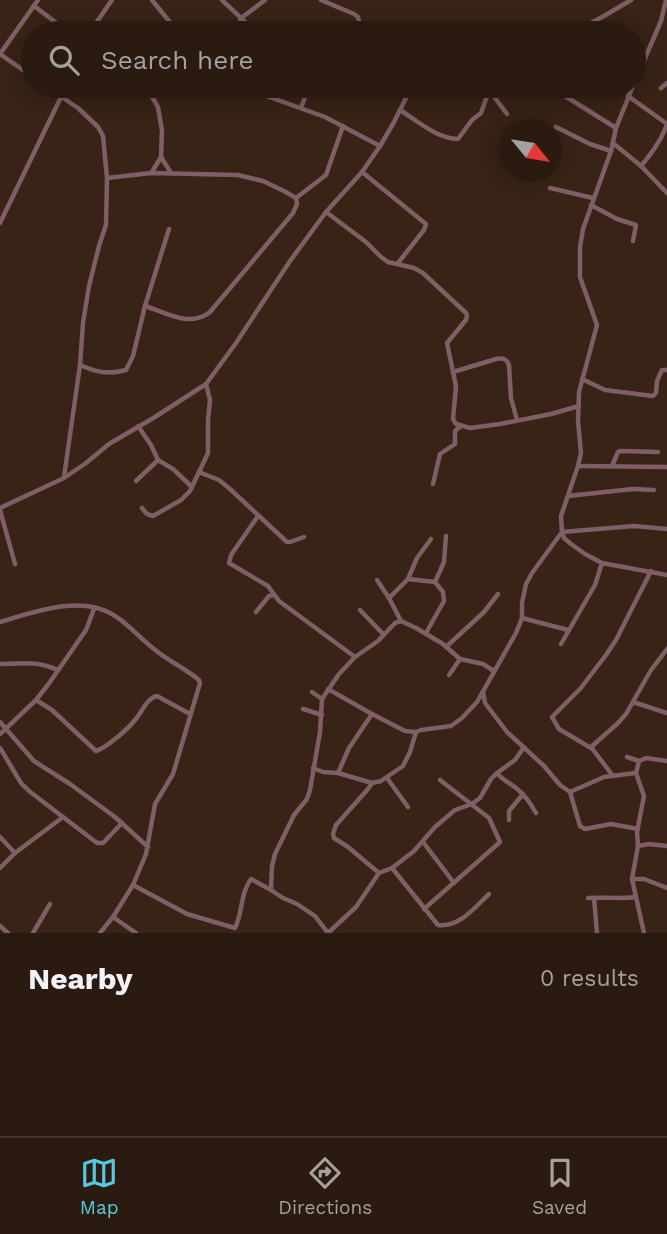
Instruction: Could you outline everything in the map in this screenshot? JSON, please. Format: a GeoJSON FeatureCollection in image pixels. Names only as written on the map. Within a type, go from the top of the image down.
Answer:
{"type":"FeatureCollection","features":[{"type":"Feature","properties":{"kind":"street"},"geometry":{"type":"LineString","coordinates":[[23,21],[38,0]]}},
{"type":"Feature","properties":{"kind":"street"},"geometry":{"type":"LineString","coordinates":[[97,21],[112,0]]}},
{"type":"Feature","properties":{"kind":"street"},"geometry":{"type":"LineString","coordinates":[[152,0],[169,21]]}},
{"type":"Feature","properties":{"kind":"street"},"geometry":{"type":"LineString","coordinates":[[222,0],[242,21]]}},
{"type":"Feature","properties":{"kind":"street"},"geometry":{"type":"LineString","coordinates":[[240,19],[265,0]]}},
{"type":"Feature","properties":{"kind":"street"},"geometry":{"type":"LineString","coordinates":[[321,0],[354,14],[359,17],[359,21]]}},
{"type":"Feature","properties":{"kind":"street"},"geometry":{"type":"LineString","coordinates":[[595,21],[631,0]]}},
{"type":"Feature","properties":{"kind":"street"},"geometry":{"type":"LineString","coordinates":[[646,55],[661,21],[666,0]]}},
{"type":"Feature","properties":{"kind":"street"},"geometry":{"type":"LineString","coordinates":[[34,6],[54,21]]}},
{"type":"Feature","properties":{"kind":"street"},"geometry":{"type":"LineString","coordinates":[[21,24],[0,54],[21,69]]}},
{"type":"Feature","properties":{"kind":"street"},"geometry":{"type":"LineString","coordinates":[[661,88],[667,83]]}},
{"type":"Feature","properties":{"kind":"street"},"geometry":{"type":"LineString","coordinates":[[0,223],[61,98]]}},
{"type":"Feature","properties":{"kind":"street"},"geometry":{"type":"LineString","coordinates":[[63,98],[98,127],[103,136],[107,178],[106,225],[89,286],[64,478]]}},
{"type":"Feature","properties":{"kind":"street"},"geometry":{"type":"LineString","coordinates":[[152,98],[158,107],[162,157],[171,173]]}},
{"type":"Feature","properties":{"kind":"street"},"geometry":{"type":"LineString","coordinates":[[273,98],[344,126],[380,146]]}},
{"type":"Feature","properties":{"kind":"street"},"geometry":{"type":"LineString","coordinates":[[301,108],[305,98]]}},
{"type":"Feature","properties":{"kind":"street"},"geometry":{"type":"LineString","coordinates":[[15,564],[0,509],[64,478],[109,444],[206,384],[289,261],[326,212],[362,172],[380,146],[405,98]]}},
{"type":"Feature","properties":{"kind":"street"},"geometry":{"type":"LineString","coordinates":[[400,110],[434,133],[458,139],[472,120],[481,113],[485,98]]}},
{"type":"Feature","properties":{"kind":"street"},"geometry":{"type":"LineString","coordinates":[[494,98],[507,114]]}},
{"type":"Feature","properties":{"kind":"street"},"geometry":{"type":"LineString","coordinates":[[568,98],[616,128]]}},
{"type":"Feature","properties":{"kind":"street"},"geometry":{"type":"LineString","coordinates":[[627,98],[583,229],[580,247],[580,277],[597,325],[582,379],[579,406],[581,453],[561,516],[562,532],[571,544],[602,563],[667,575]]}},
{"type":"Feature","properties":{"kind":"street"},"geometry":{"type":"LineString","coordinates":[[631,98],[667,124],[656,147],[641,166]]}},
{"type":"Feature","properties":{"kind":"street"},"geometry":{"type":"LineString","coordinates":[[296,198],[326,175],[344,126]]}},
{"type":"Feature","properties":{"kind":"street"},"geometry":{"type":"LineString","coordinates":[[562,130],[611,151]]}},
{"type":"Feature","properties":{"kind":"street"},"geometry":{"type":"LineString","coordinates":[[613,142],[641,166],[654,184],[667,193]]}},
{"type":"Feature","properties":{"kind":"street"},"geometry":{"type":"LineString","coordinates":[[621,157],[628,155]]}},
{"type":"Feature","properties":{"kind":"street"},"geometry":{"type":"LineString","coordinates":[[151,173],[162,157]]}},
{"type":"Feature","properties":{"kind":"street"},"geometry":{"type":"LineString","coordinates":[[362,172],[426,224],[398,263]]}},
{"type":"Feature","properties":{"kind":"street"},"geometry":{"type":"LineString","coordinates":[[107,178],[151,173],[238,175],[263,181],[296,198]]}},
{"type":"Feature","properties":{"kind":"street"},"geometry":{"type":"LineString","coordinates":[[550,188],[593,198]]}},
{"type":"Feature","properties":{"kind":"street"},"geometry":{"type":"LineString","coordinates":[[145,306],[176,317],[196,320],[210,312],[293,213],[297,204],[296,198]]}},
{"type":"Feature","properties":{"kind":"street"},"geometry":{"type":"LineString","coordinates":[[591,205],[617,219],[636,225],[633,242]]}},
{"type":"Feature","properties":{"kind":"street"},"geometry":{"type":"LineString","coordinates":[[326,212],[380,257],[388,262],[414,268],[423,274],[466,313],[466,320],[447,343],[456,395],[453,419],[456,424],[470,428],[500,424],[579,406]]}},
{"type":"Feature","properties":{"kind":"street"},"geometry":{"type":"LineString","coordinates":[[80,365],[93,371],[111,374],[125,370],[133,356],[169,229]]}},
{"type":"Feature","properties":{"kind":"street"},"geometry":{"type":"LineString","coordinates":[[453,372],[496,359],[507,360],[511,398],[517,420]]}},
{"type":"Feature","properties":{"kind":"street"},"geometry":{"type":"LineString","coordinates":[[582,379],[604,390],[653,396],[662,370],[667,370]]}},
{"type":"Feature","properties":{"kind":"street"},"geometry":{"type":"LineString","coordinates":[[142,508],[153,516],[181,500],[192,487],[208,453],[210,400],[206,384]]}},
{"type":"Feature","properties":{"kind":"street"},"geometry":{"type":"LineString","coordinates":[[433,484],[440,454],[455,444],[455,431],[462,425]]}},
{"type":"Feature","properties":{"kind":"street"},"geometry":{"type":"LineString","coordinates":[[138,426],[158,460],[173,469],[192,487]]}},
{"type":"Feature","properties":{"kind":"street"},"geometry":{"type":"LineString","coordinates":[[612,466],[621,451],[658,452]]}},
{"type":"Feature","properties":{"kind":"street"},"geometry":{"type":"LineString","coordinates":[[136,481],[158,460]]}},
{"type":"Feature","properties":{"kind":"street"},"geometry":{"type":"LineString","coordinates":[[578,466],[667,467]]}},
{"type":"Feature","properties":{"kind":"street"},"geometry":{"type":"LineString","coordinates":[[200,471],[219,480],[287,542],[304,537]]}},
{"type":"Feature","properties":{"kind":"street"},"geometry":{"type":"LineString","coordinates":[[568,496],[633,489],[654,490]]}},
{"type":"Feature","properties":{"kind":"street"},"geometry":{"type":"LineString","coordinates":[[258,516],[231,555],[229,563],[268,586],[288,608],[355,657]]}},
{"type":"Feature","properties":{"kind":"street"},"geometry":{"type":"LineString","coordinates":[[328,689],[405,731],[451,726],[477,702],[516,634],[522,618],[526,584],[562,532],[634,526],[667,529]]}},
{"type":"Feature","properties":{"kind":"street"},"geometry":{"type":"LineString","coordinates":[[435,582],[444,562],[446,536]]}},
{"type":"Feature","properties":{"kind":"street"},"geometry":{"type":"LineString","coordinates":[[389,598],[408,579],[417,558],[431,539]]}},
{"type":"Feature","properties":{"kind":"street"},"geometry":{"type":"LineString","coordinates":[[561,644],[595,585],[602,563]]}},
{"type":"Feature","properties":{"kind":"street"},"geometry":{"type":"LineString","coordinates":[[612,776],[591,748],[559,729],[552,717],[580,689],[606,655],[651,572]]}},
{"type":"Feature","properties":{"kind":"street"},"geometry":{"type":"LineString","coordinates":[[408,579],[435,582],[443,592],[444,601],[426,633]]}},
{"type":"Feature","properties":{"kind":"street"},"geometry":{"type":"LineString","coordinates":[[377,580],[401,621],[426,633],[460,659],[483,664],[494,671]]}},
{"type":"Feature","properties":{"kind":"street"},"geometry":{"type":"LineString","coordinates":[[446,647],[484,612],[498,594]]}},
{"type":"Feature","properties":{"kind":"street"},"geometry":{"type":"LineString","coordinates":[[256,612],[269,596],[274,595]]}},
{"type":"Feature","properties":{"kind":"street"},"geometry":{"type":"LineString","coordinates":[[0,621],[64,606],[87,606],[104,610],[200,683],[173,774],[155,804],[148,846],[133,885],[100,933]]}},
{"type":"Feature","properties":{"kind":"street"},"geometry":{"type":"LineString","coordinates":[[0,734],[36,700],[86,631],[94,608]]}},
{"type":"Feature","properties":{"kind":"street"},"geometry":{"type":"LineString","coordinates":[[360,610],[384,635]]}},
{"type":"Feature","properties":{"kind":"street"},"geometry":{"type":"LineString","coordinates":[[522,618],[568,630]]}},
{"type":"Feature","properties":{"kind":"street"},"geometry":{"type":"LineString","coordinates":[[271,890],[275,854],[294,816],[307,799],[313,778],[322,699],[355,657],[378,641],[395,623],[401,621]]}},
{"type":"Feature","properties":{"kind":"street"},"geometry":{"type":"LineString","coordinates":[[591,748],[617,724],[667,649]]}},
{"type":"Feature","properties":{"kind":"street"},"geometry":{"type":"LineString","coordinates":[[449,675],[460,659]]}},
{"type":"Feature","properties":{"kind":"street"},"geometry":{"type":"LineString","coordinates":[[0,664],[29,662],[58,670]]}},
{"type":"Feature","properties":{"kind":"street"},"geometry":{"type":"LineString","coordinates":[[483,691],[485,703],[507,732],[570,792],[580,826],[585,828],[611,824],[638,829]]}},
{"type":"Feature","properties":{"kind":"street"},"geometry":{"type":"LineString","coordinates":[[312,692],[322,699]]}},
{"type":"Feature","properties":{"kind":"street"},"geometry":{"type":"LineString","coordinates":[[36,700],[52,710],[96,751],[102,749],[132,723],[151,697],[157,696],[190,714]]}},
{"type":"Feature","properties":{"kind":"street"},"geometry":{"type":"LineString","coordinates":[[633,702],[667,713]]}},
{"type":"Feature","properties":{"kind":"street"},"geometry":{"type":"LineString","coordinates":[[303,709],[322,715]]}},
{"type":"Feature","properties":{"kind":"street"},"geometry":{"type":"LineString","coordinates":[[338,773],[349,748],[372,714]]}},
{"type":"Feature","properties":{"kind":"street"},"geometry":{"type":"LineString","coordinates":[[0,722],[34,761],[70,784],[148,846]]}},
{"type":"Feature","properties":{"kind":"street"},"geometry":{"type":"LineString","coordinates":[[313,768],[372,783],[381,781],[403,766],[415,732]]}},
{"type":"Feature","properties":{"kind":"street"},"geometry":{"type":"LineString","coordinates":[[235,928],[240,917],[245,887],[251,879],[315,916],[328,933],[356,906],[379,873],[392,868],[414,851],[435,827],[455,810],[480,798],[491,779],[515,760],[524,747]]}},
{"type":"Feature","properties":{"kind":"street"},"geometry":{"type":"LineString","coordinates":[[0,748],[20,783],[97,843],[101,844],[122,823]]}},
{"type":"Feature","properties":{"kind":"street"},"geometry":{"type":"LineString","coordinates":[[627,757],[639,761],[646,758],[667,761]]}},
{"type":"Feature","properties":{"kind":"street"},"geometry":{"type":"LineString","coordinates":[[639,761],[636,774],[643,796],[632,879],[643,933]]}},
{"type":"Feature","properties":{"kind":"street"},"geometry":{"type":"LineString","coordinates":[[497,773],[523,794],[536,813]]}},
{"type":"Feature","properties":{"kind":"street"},"geometry":{"type":"LineString","coordinates":[[570,792],[604,776],[636,774]]}},
{"type":"Feature","properties":{"kind":"street"},"geometry":{"type":"LineString","coordinates":[[387,778],[408,807]]}},
{"type":"Feature","properties":{"kind":"street"},"geometry":{"type":"LineString","coordinates":[[424,909],[500,842],[489,818],[440,780]]}},
{"type":"Feature","properties":{"kind":"street"},"geometry":{"type":"LineString","coordinates":[[372,783],[335,825],[333,834],[334,838],[379,873]]}},
{"type":"Feature","properties":{"kind":"street"},"geometry":{"type":"LineString","coordinates":[[509,820],[509,811],[523,794]]}},
{"type":"Feature","properties":{"kind":"street"},"geometry":{"type":"LineString","coordinates":[[0,868],[15,853],[63,817]]}},
{"type":"Feature","properties":{"kind":"street"},"geometry":{"type":"LineString","coordinates":[[0,837],[15,853]]}},
{"type":"Feature","properties":{"kind":"street"},"geometry":{"type":"LineString","coordinates":[[423,842],[454,883]]}},
{"type":"Feature","properties":{"kind":"street"},"geometry":{"type":"LineString","coordinates":[[638,846],[667,846]]}},
{"type":"Feature","properties":{"kind":"street"},"geometry":{"type":"LineString","coordinates":[[392,868],[438,925],[447,926],[459,921],[489,894]]}},
{"type":"Feature","properties":{"kind":"street"},"geometry":{"type":"LineString","coordinates":[[632,879],[644,878],[667,888]]}},
{"type":"Feature","properties":{"kind":"street"},"geometry":{"type":"LineString","coordinates":[[133,885],[187,914],[244,933]]}},
{"type":"Feature","properties":{"kind":"street"},"geometry":{"type":"LineString","coordinates":[[597,933],[591,898],[635,897]]}},
{"type":"Feature","properties":{"kind":"street"},"geometry":{"type":"LineString","coordinates":[[33,933],[50,904]]}},
{"type":"Feature","properties":{"kind":"street"},"geometry":{"type":"LineString","coordinates":[[113,917],[136,933]]}},
{"type":"Feature","properties":{"kind":"street"},"geometry":{"type":"LineString","coordinates":[[0,926],[6,932]]}}]}
